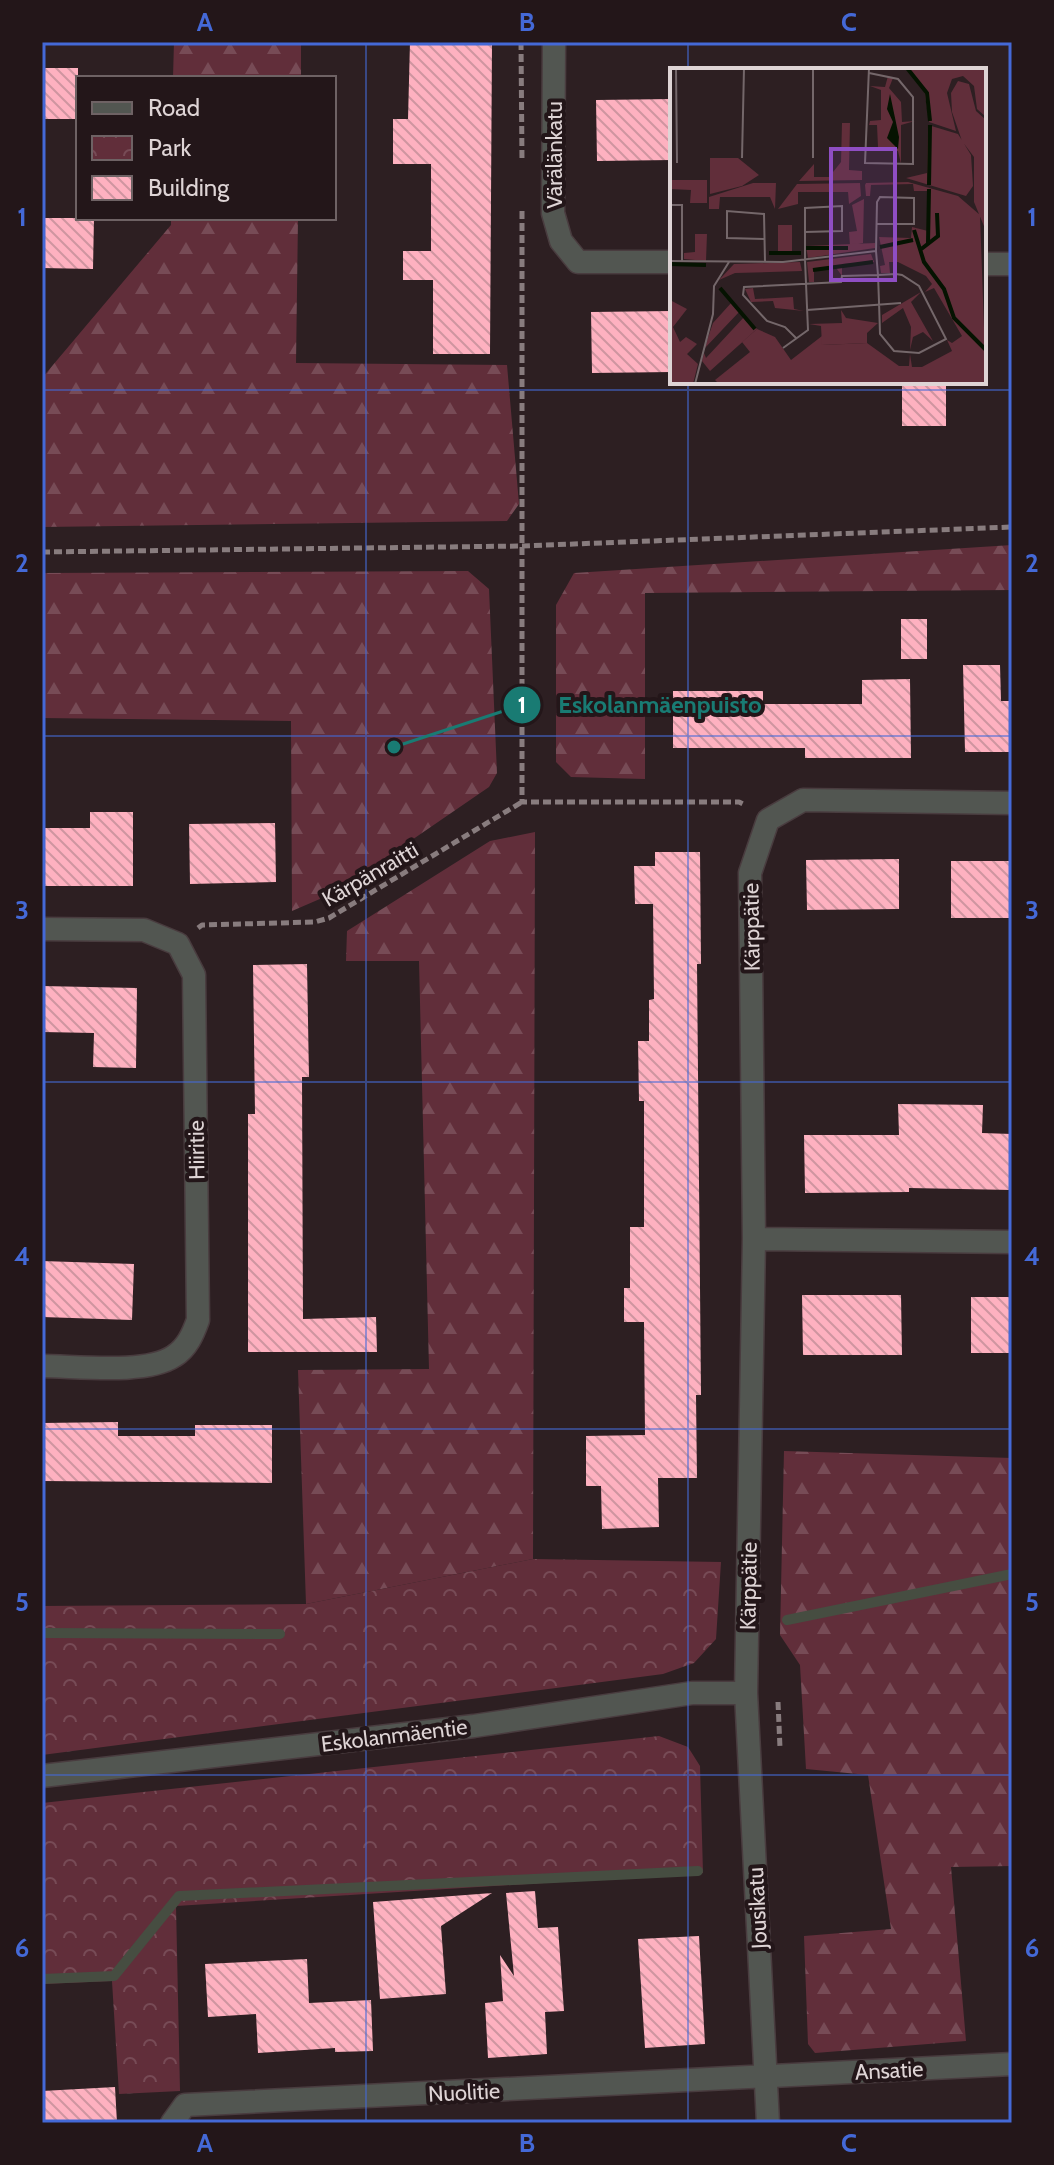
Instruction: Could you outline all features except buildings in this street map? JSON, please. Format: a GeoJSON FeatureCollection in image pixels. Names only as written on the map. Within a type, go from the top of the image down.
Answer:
{"type":"FeatureCollection","features":[{"type":"Feature","properties":{"kind":"street","name":"Värälänkatu"},"geometry":{"type":"LineString","coordinates":[[554,42],[553,213],[561,241],[578,262],[670,262]]}},
{"type":"Feature","properties":{"kind":"street"},"geometry":{"type":"LineString","coordinates":[[986,264],[1012,264]]}},
{"type":"Feature","properties":{"kind":"street"},"geometry":{"type":"LineString","coordinates":[[768,820],[803,800],[1012,803]]}},
{"type":"Feature","properties":{"kind":"street","name":"Kärppätie"},"geometry":{"type":"LineString","coordinates":[[746,1693],[754,1239],[750,873],[768,820]]}},
{"type":"Feature","properties":{"kind":"street"},"geometry":{"type":"LineString","coordinates":[[42,929],[144,930],[178,944]]}},
{"type":"Feature","properties":{"kind":"street","name":"Hiiritie"},"geometry":{"type":"LineString","coordinates":[[42,1366],[149,1366],[175,1356],[192,1337],[198,1320],[194,975],[178,944]]}},
{"type":"Feature","properties":{"kind":"street"},"geometry":{"type":"LineString","coordinates":[[754,1239],[1012,1242]]}},
{"type":"Feature","properties":{"kind":"street","name":"Eskolanmäentie"},"geometry":{"type":"LineString","coordinates":[[42,1776],[474,1726],[692,1693],[746,1693]]}},
{"type":"Feature","properties":{"kind":"street","name":"Jousikatu"},"geometry":{"type":"LineString","coordinates":[[746,1693],[768,2123]]}},
{"type":"Feature","properties":{"kind":"street","name":"Ansatie"},"geometry":{"type":"LineString","coordinates":[[765,2078],[1012,2064]]}},
{"type":"Feature","properties":{"kind":"street","name":"Nuolitie"},"geometry":{"type":"LineString","coordinates":[[172,2123],[185,2105],[765,2078]]}},
{"type":"Feature","properties":{"kind":"path"},"geometry":{"type":"LineString","coordinates":[[521,42],[522,168]]}},
{"type":"Feature","properties":{"kind":"path"},"geometry":{"type":"LineString","coordinates":[[522,199],[522,802],[739,802],[768,820]]}},
{"type":"Feature","properties":{"kind":"path"},"geometry":{"type":"LineString","coordinates":[[42,552],[522,546],[1012,527]]}},
{"type":"Feature","properties":{"kind":"path","name":"Kärpänraitti"},"geometry":{"type":"LineString","coordinates":[[178,944],[202,925],[315,922],[329,918],[522,802]]}},
{"type":"Feature","properties":{"kind":"green space"},"geometry":{"type":"Polygon","coordinates":[[[174,42],[301,42],[301,76],[173,76],[174,42]]]}},
{"type":"Feature","properties":{"kind":"green space"},"geometry":{"type":"Polygon","coordinates":[[[171,220],[298,220],[296,363],[507,365],[519,504],[507,521],[42,527],[42,378],[171,225],[171,220]]]}},
{"type":"Feature","properties":{"kind":"green space"},"geometry":{"type":"Polygon","coordinates":[[[1012,545],[1012,590],[645,593],[645,779],[571,777],[556,762],[556,605],[574,573],[1012,545]]]}},
{"type":"Feature","properties":{"kind":"green space"},"geometry":{"type":"Polygon","coordinates":[[[468,571],[489,589],[497,773],[489,787],[336,892],[292,911],[291,721],[42,718],[42,573],[468,571]]]}},
{"type":"Feature","properties":{"kind":"green space"},"geometry":{"type":"Polygon","coordinates":[[[535,832],[533,1559],[306,1604],[298,1370],[429,1369],[419,961],[346,961],[347,931],[490,841],[535,832]]]}},
{"type":"Feature","properties":{"kind":"green space"},"geometry":{"type":"Polygon","coordinates":[[[784,1451],[1012,1458],[1012,1866],[951,1867],[966,2041],[815,2053],[808,2044],[804,1936],[891,1929],[868,1775],[806,1769],[800,1665],[780,1635],[784,1451]]]}},
{"type":"Feature","properties":{"kind":"green space"},"geometry":{"type":"Polygon","coordinates":[[[533,1559],[721,1562],[716,1639],[694,1663],[663,1674],[42,1755],[42,1606],[306,1604],[533,1559]]]}},
{"type":"Feature","properties":{"kind":"green space"},"geometry":{"type":"Polygon","coordinates":[[[659,1736],[688,1747],[700,1766],[703,1873],[176,1906],[180,2091],[119,2094],[112,1981],[42,1984],[42,1803],[659,1736]]]}},
{"type":"Feature","properties":{"kind":"waterway"},"geometry":{"type":"LineString","coordinates":[[787,1620],[1012,1574]]}},
{"type":"Feature","properties":{"kind":"waterway"},"geometry":{"type":"LineString","coordinates":[[42,1633],[280,1634]]}},
{"type":"Feature","properties":{"kind":"waterway"},"geometry":{"type":"LineString","coordinates":[[42,1979],[114,1976],[179,1896],[698,1871]]}},
{"type":"Feature","properties":{"kind":"place","name":"Eskolanmäenpuisto"},"geometry":{"type":"Point","coordinates":[394,747]}}]}
